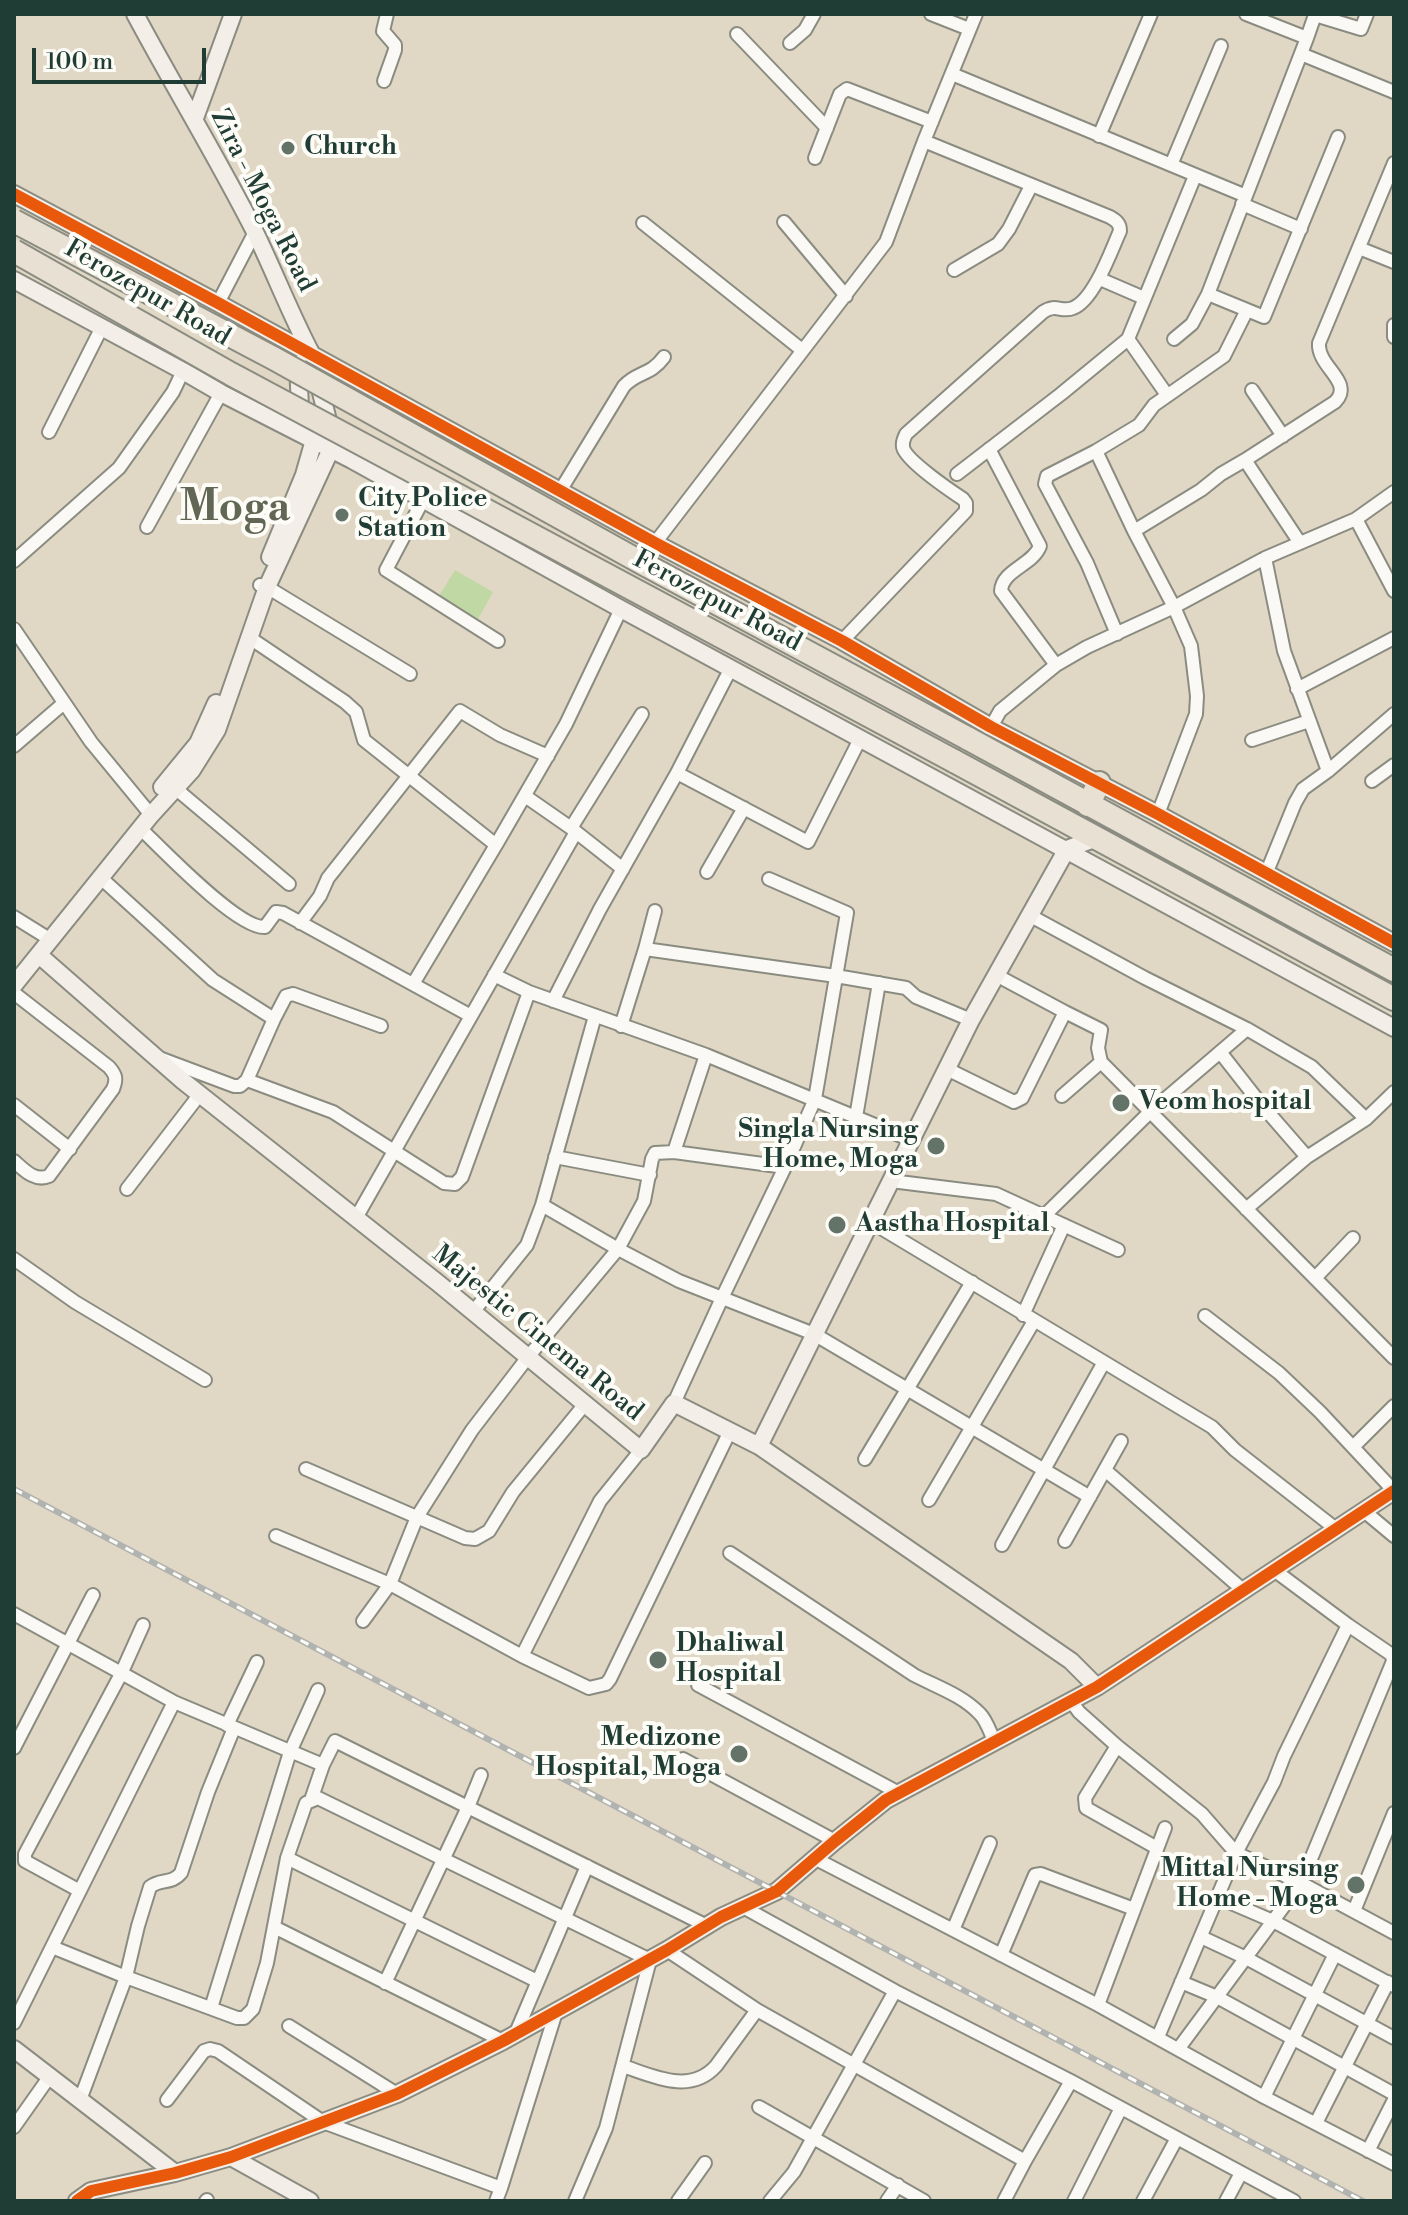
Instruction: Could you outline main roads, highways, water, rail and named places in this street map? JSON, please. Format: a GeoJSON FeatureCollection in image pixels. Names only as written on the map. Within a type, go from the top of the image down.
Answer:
{"type":"FeatureCollection","features":[{"type":"Feature","properties":{"kind":"highway","name":"Ferozepur Road"},"geometry":{"type":"LineString","coordinates":[[14,221],[275,359],[642,563],[1394,970]]}},
{"type":"Feature","properties":{"kind":"highway","name":"Ferozepur Road"},"geometry":{"type":"LineString","coordinates":[[14,251],[231,374],[1394,999]]}},
{"type":"Feature","properties":{"kind":"highway"},"geometry":{"type":"LineString","coordinates":[[1088,805],[1099,783]]}},
{"type":"Feature","properties":{"kind":"railway"},"geometry":{"type":"LineString","coordinates":[[14,1489],[1363,2201]]}},
{"type":"Feature","properties":{"kind":"place","name":"Church"},"geometry":{"type":"Point","coordinates":[288,148]}},
{"type":"Feature","properties":{"kind":"place","name":"City Police Station"},"geometry":{"type":"Point","coordinates":[342,515]}},
{"type":"Feature","properties":{"kind":"place","name":"Veom hospital"},"geometry":{"type":"Point","coordinates":[1121,1103]}},
{"type":"Feature","properties":{"kind":"place","name":"Singla Nursing Home, Moga"},"geometry":{"type":"Point","coordinates":[936,1146]}},
{"type":"Feature","properties":{"kind":"place","name":"Aastha Hospital"},"geometry":{"type":"Point","coordinates":[837,1225]}},
{"type":"Feature","properties":{"kind":"place","name":"Dhaliwal Hospital"},"geometry":{"type":"Point","coordinates":[658,1660]}},
{"type":"Feature","properties":{"kind":"place","name":"Medizone Hospital, Moga"},"geometry":{"type":"Point","coordinates":[739,1754]}},
{"type":"Feature","properties":{"kind":"place","name":"Mittal Nursing Home - Moga"},"geometry":{"type":"Point","coordinates":[1356,1885]}},
{"type":"Feature","properties":{"kind":"district","name":"Moga"},"geometry":{"type":"Point","coordinates":[235,510]}}]}
